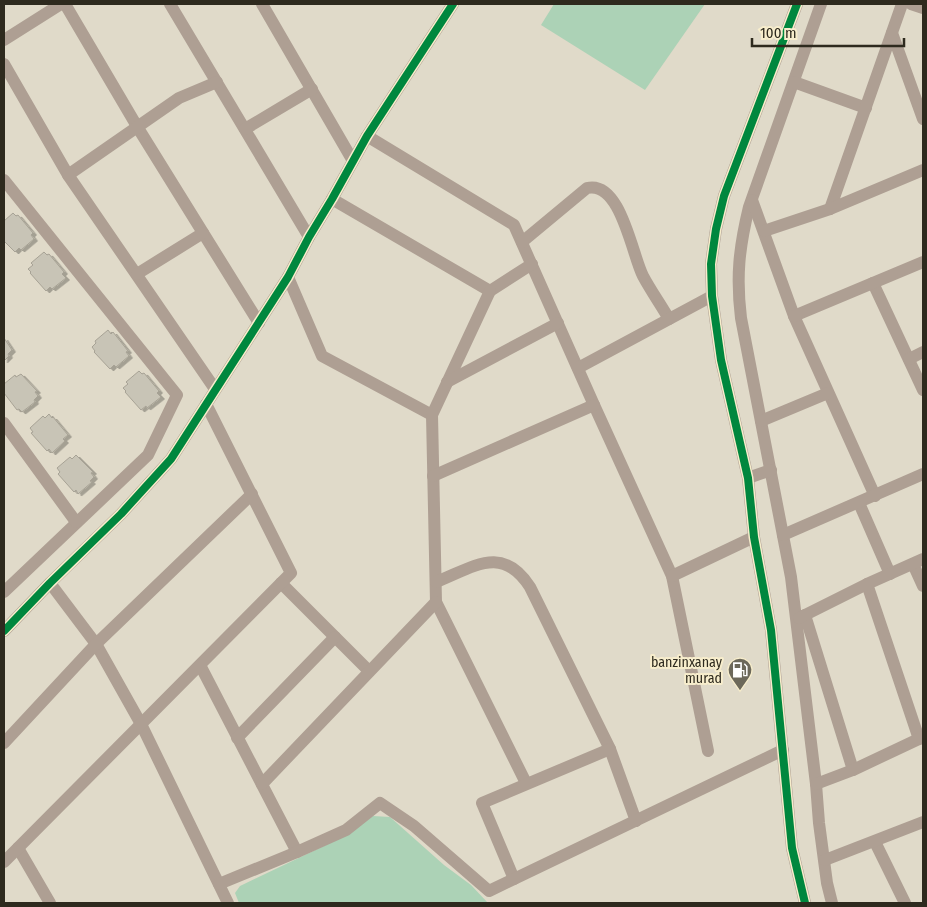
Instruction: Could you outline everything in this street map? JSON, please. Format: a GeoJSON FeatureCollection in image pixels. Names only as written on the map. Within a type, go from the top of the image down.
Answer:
{"type":"FeatureCollection","features":[{"type":"Feature","properties":{"kind":"street"},"geometry":{"type":"LineString","coordinates":[[4,40],[63,4],[259,323]]}},
{"type":"Feature","properties":{"kind":"street"},"geometry":{"type":"LineString","coordinates":[[170,4],[309,237]]}},
{"type":"Feature","properties":{"kind":"street"},"geometry":{"type":"LineString","coordinates":[[262,4],[353,161]]}},
{"type":"Feature","properties":{"kind":"street"},"geometry":{"type":"LineString","coordinates":[[4,631],[121,514],[171,459],[288,277],[367,136],[453,4]]}},
{"type":"Feature","properties":{"kind":"street"},"geometry":{"type":"LineString","coordinates":[[797,4],[724,196],[716,229],[711,264],[712,296],[721,360],[748,478],[754,537],[771,630],[792,848],[805,903]]}},
{"type":"Feature","properties":{"kind":"street"},"geometry":{"type":"LineString","coordinates":[[822,4],[752,200],[741,240],[738,291],[741,318],[783,535],[801,617],[853,770]]}},
{"type":"Feature","properties":{"kind":"street"},"geometry":{"type":"LineString","coordinates":[[830,209],[902,4]]}},
{"type":"Feature","properties":{"kind":"street"},"geometry":{"type":"LineString","coordinates":[[911,4],[923,8]]}},
{"type":"Feature","properties":{"kind":"street"},"geometry":{"type":"LineString","coordinates":[[892,33],[923,119]]}},
{"type":"Feature","properties":{"kind":"street"},"geometry":{"type":"LineString","coordinates":[[4,64],[68,175],[215,389]]}},
{"type":"Feature","properties":{"kind":"street"},"geometry":{"type":"LineString","coordinates":[[68,175],[179,98],[217,82]]}},
{"type":"Feature","properties":{"kind":"street"},"geometry":{"type":"LineString","coordinates":[[794,82],[866,108]]}},
{"type":"Feature","properties":{"kind":"street"},"geometry":{"type":"LineString","coordinates":[[245,129],[312,89]]}},
{"type":"Feature","properties":{"kind":"street"},"geometry":{"type":"LineString","coordinates":[[367,136],[514,225],[672,576],[708,751]]}},
{"type":"Feature","properties":{"kind":"street"},"geometry":{"type":"LineString","coordinates":[[764,230],[830,209],[923,170]]}},
{"type":"Feature","properties":{"kind":"street"},"geometry":{"type":"LineString","coordinates":[[4,180],[177,395],[148,455],[4,591]]}},
{"type":"Feature","properties":{"kind":"street"},"geometry":{"type":"LineString","coordinates":[[522,242],[587,188],[593,186],[602,190],[614,202],[621,215],[628,229],[633,253],[643,275],[669,319]]}},
{"type":"Feature","properties":{"kind":"street"},"geometry":{"type":"LineString","coordinates":[[332,199],[490,291]]}},
{"type":"Feature","properties":{"kind":"street"},"geometry":{"type":"LineString","coordinates":[[752,200],[794,316],[874,496]]}},
{"type":"Feature","properties":{"kind":"street"},"geometry":{"type":"LineString","coordinates":[[137,274],[203,233]]}},
{"type":"Feature","properties":{"kind":"street"},"geometry":{"type":"LineString","coordinates":[[794,316],[923,262]]}},
{"type":"Feature","properties":{"kind":"street"},"geometry":{"type":"LineString","coordinates":[[526,783],[436,602],[432,415],[490,291],[532,264]]}},
{"type":"Feature","properties":{"kind":"street"},"geometry":{"type":"LineString","coordinates":[[288,277],[322,356],[432,415]]}},
{"type":"Feature","properties":{"kind":"street"},"geometry":{"type":"LineString","coordinates":[[873,284],[923,390]]}},
{"type":"Feature","properties":{"kind":"street"},"geometry":{"type":"LineString","coordinates":[[578,368],[712,296]]}},
{"type":"Feature","properties":{"kind":"street"},"geometry":{"type":"LineString","coordinates":[[447,382],[558,323]]}},
{"type":"Feature","properties":{"kind":"street"},"geometry":{"type":"LineString","coordinates":[[909,358],[923,352]]}},
{"type":"Feature","properties":{"kind":"street"},"geometry":{"type":"LineString","coordinates":[[761,421],[828,393]]}},
{"type":"Feature","properties":{"kind":"street"},"geometry":{"type":"LineString","coordinates":[[4,862],[291,573],[206,404]]}},
{"type":"Feature","properties":{"kind":"street"},"geometry":{"type":"LineString","coordinates":[[433,476],[594,405]]}},
{"type":"Feature","properties":{"kind":"street"},"geometry":{"type":"LineString","coordinates":[[4,423],[76,522]]}},
{"type":"Feature","properties":{"kind":"street"},"geometry":{"type":"LineString","coordinates":[[748,478],[771,470]]}},
{"type":"Feature","properties":{"kind":"street"},"geometry":{"type":"LineString","coordinates":[[783,535],[923,474]]}},
{"type":"Feature","properties":{"kind":"street"},"geometry":{"type":"LineString","coordinates":[[4,743],[96,644],[252,494]]}},
{"type":"Feature","properties":{"kind":"street"},"geometry":{"type":"LineString","coordinates":[[859,503],[890,574]]}},
{"type":"Feature","properties":{"kind":"street"},"geometry":{"type":"LineString","coordinates":[[672,576],[754,537]]}},
{"type":"Feature","properties":{"kind":"street"},"geometry":{"type":"LineString","coordinates":[[436,582],[482,563],[495,561],[509,565],[522,575],[530,587],[610,749],[636,821]]}},
{"type":"Feature","properties":{"kind":"street"},"geometry":{"type":"LineString","coordinates":[[801,617],[867,584],[918,562],[923,586]]}},
{"type":"Feature","properties":{"kind":"street"},"geometry":{"type":"LineString","coordinates":[[50,583],[96,644],[141,724],[228,903]]}},
{"type":"Feature","properties":{"kind":"street"},"geometry":{"type":"LineString","coordinates":[[282,583],[369,671]]}},
{"type":"Feature","properties":{"kind":"street"},"geometry":{"type":"LineString","coordinates":[[816,784],[853,770],[921,738],[867,584]]}},
{"type":"Feature","properties":{"kind":"street"},"geometry":{"type":"LineString","coordinates":[[262,784],[436,602]]}},
{"type":"Feature","properties":{"kind":"street"},"geometry":{"type":"LineString","coordinates":[[801,617],[819,823],[827,883],[832,903]]}},
{"type":"Feature","properties":{"kind":"street"},"geometry":{"type":"LineString","coordinates":[[237,738],[336,637]]}},
{"type":"Feature","properties":{"kind":"street"},"geometry":{"type":"LineString","coordinates":[[200,665],[297,852]]}},
{"type":"Feature","properties":{"kind":"street"},"geometry":{"type":"LineString","coordinates":[[514,880],[482,803],[610,749]]}},
{"type":"Feature","properties":{"kind":"street"},"geometry":{"type":"LineString","coordinates":[[218,884],[346,830],[380,803],[414,826],[489,891],[783,750]]}},
{"type":"Feature","properties":{"kind":"street"},"geometry":{"type":"LineString","coordinates":[[825,860],[923,822]]}},
{"type":"Feature","properties":{"kind":"street"},"geometry":{"type":"LineString","coordinates":[[875,842],[905,903]]}},
{"type":"Feature","properties":{"kind":"street"},"geometry":{"type":"LineString","coordinates":[[18,848],[50,903]]}},
{"type":"Feature","properties":{"kind":"green space"},"geometry":{"type":"Polygon","coordinates":[[[554,4],[705,4],[645,90],[541,25],[554,4]]]}},
{"type":"Feature","properties":{"kind":"green space"},"geometry":{"type":"Polygon","coordinates":[[[373,816],[390,817],[444,865],[471,885],[488,903],[239,903],[235,893],[240,886],[328,844],[373,816]]]}},
{"type":"Feature","properties":{"kind":"building"},"geometry":{"type":"Polygon","coordinates":[[[13,213],[16,216],[18,215],[33,233],[31,235],[34,239],[21,250],[19,248],[15,252],[4,241],[4,221],[13,213]]]}},
{"type":"Feature","properties":{"kind":"building"},"geometry":{"type":"Polygon","coordinates":[[[44,252],[47,255],[49,254],[64,272],[62,274],[66,278],[52,289],[50,287],[46,291],[28,269],[33,265],[31,263],[44,252]]]}},
{"type":"Feature","properties":{"kind":"building"},"geometry":{"type":"Polygon","coordinates":[[[108,330],[111,334],[113,332],[128,351],[126,352],[129,356],[116,367],[114,365],[110,369],[94,352],[92,347],[96,343],[95,341],[108,330]]]}},
{"type":"Feature","properties":{"kind":"building"},"geometry":{"type":"Polygon","coordinates":[[[4,338],[12,350],[4,361],[4,338]]]}},
{"type":"Feature","properties":{"kind":"building"},"geometry":{"type":"Polygon","coordinates":[[[139,371],[142,374],[144,373],[159,391],[157,393],[161,397],[147,408],[146,406],[141,410],[123,388],[128,384],[126,382],[139,371]]]}},
{"type":"Feature","properties":{"kind":"building"},"geometry":{"type":"Polygon","coordinates":[[[21,374],[37,391],[35,392],[38,396],[34,400],[35,402],[22,412],[19,409],[17,410],[4,393],[4,384],[15,375],[16,377],[21,374]]]}},
{"type":"Feature","properties":{"kind":"building"},"geometry":{"type":"Polygon","coordinates":[[[49,414],[68,435],[63,439],[65,441],[52,453],[49,449],[47,451],[31,433],[33,432],[30,428],[43,416],[45,418],[49,414]]]}},
{"type":"Feature","properties":{"kind":"building"},"geometry":{"type":"Polygon","coordinates":[[[76,455],[93,472],[91,473],[94,477],[90,481],[92,482],[78,494],[58,474],[60,472],[57,468],[70,457],[72,459],[76,455]]]}},
{"type":"Feature","properties":{"kind":"cycle path"},"geometry":{"type":"LineString","coordinates":[[4,631],[121,514],[171,459],[288,277],[367,136],[453,4]]}},
{"type":"Feature","properties":{"kind":"cycle path"},"geometry":{"type":"LineString","coordinates":[[797,4],[724,196],[716,229],[711,264],[712,296],[721,360],[748,478],[754,537],[771,630],[792,848],[805,903]]}},
{"type":"Feature","properties":{"kind":"place","name":"banzinxanay murad"},"geometry":{"type":"Point","coordinates":[740,691]}}]}
